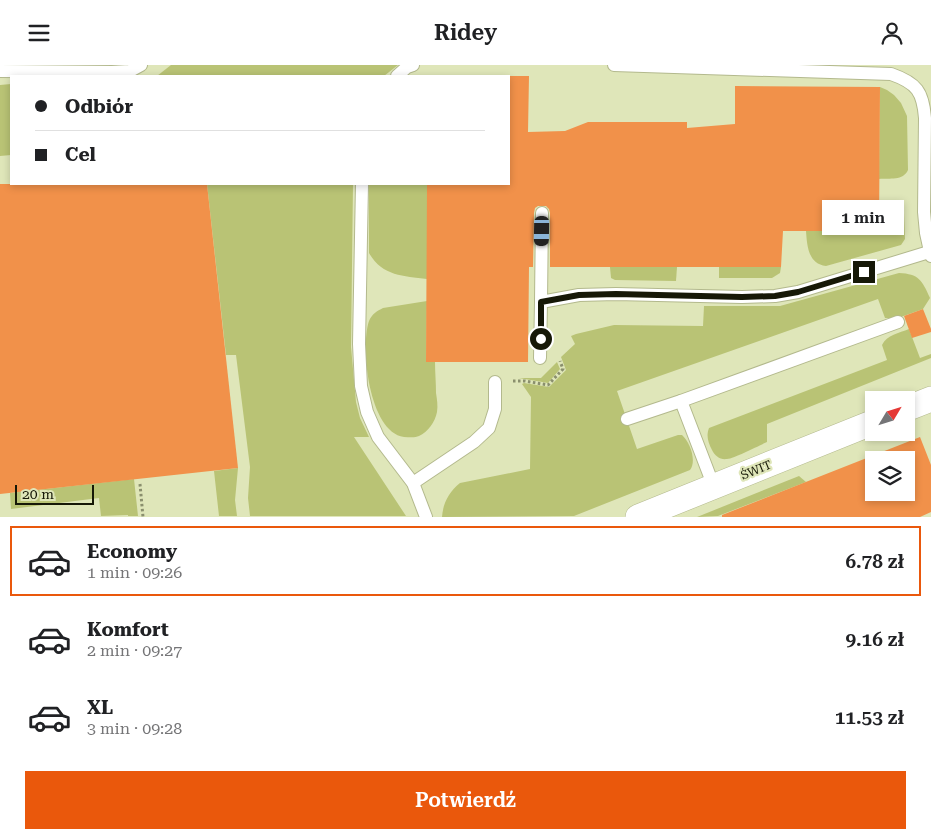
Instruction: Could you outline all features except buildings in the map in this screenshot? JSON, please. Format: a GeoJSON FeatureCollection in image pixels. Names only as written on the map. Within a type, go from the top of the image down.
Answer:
{"type":"FeatureCollection","features":[{"type":"Feature","properties":{"kind":"street"},"geometry":{"type":"LineString","coordinates":[[915,405],[931,399]]}},
{"type":"Feature","properties":{"kind":"street","name":"ŚWIT"},"geometry":{"type":"LineString","coordinates":[[638,517],[865,426]]}},
{"type":"Feature","properties":{"kind":"lane"},"geometry":{"type":"LineString","coordinates":[[0,71],[130,71],[141,65]]}},
{"type":"Feature","properties":{"kind":"lane"},"geometry":{"type":"LineString","coordinates":[[398,75],[407,67],[413,65]]}},
{"type":"Feature","properties":{"kind":"lane"},"geometry":{"type":"LineString","coordinates":[[541,302],[579,295],[616,294],[775,296],[798,292],[930,254],[924,212],[924,106],[922,97],[917,90],[903,78],[891,74],[614,65]]}},
{"type":"Feature","properties":{"kind":"lane"},"geometry":{"type":"LineString","coordinates":[[362,185],[359,344],[361,386],[367,412],[378,437],[413,483],[426,517]]}},
{"type":"Feature","properties":{"kind":"lane"},"geometry":{"type":"LineString","coordinates":[[540,358],[542,213]]}},
{"type":"Feature","properties":{"kind":"lane"},"geometry":{"type":"LineString","coordinates":[[627,419],[898,322]]}},
{"type":"Feature","properties":{"kind":"lane"},"geometry":{"type":"LineString","coordinates":[[413,483],[474,442],[489,428],[495,409],[495,382]]}},
{"type":"Feature","properties":{"kind":"lane"},"geometry":{"type":"LineString","coordinates":[[681,401],[714,487]]}},
{"type":"Feature","properties":{"kind":"path"},"geometry":{"type":"LineString","coordinates":[[525,381],[548,385],[563,369],[560,359]]}},
{"type":"Feature","properties":{"kind":"path"},"geometry":{"type":"LineString","coordinates":[[140,484],[143,517]]}},
{"type":"Feature","properties":{"kind":"green space"},"geometry":{"type":"Polygon","coordinates":[[[171,65],[398,65],[385,75],[158,75],[171,65]]]}},
{"type":"Feature","properties":{"kind":"green space"},"geometry":{"type":"Polygon","coordinates":[[[10,84],[10,155],[0,156],[0,85],[10,84]]]}},
{"type":"Feature","properties":{"kind":"green space"},"geometry":{"type":"Polygon","coordinates":[[[880,87],[894,95],[901,103],[907,116],[908,170],[903,176],[896,178],[879,179],[880,87]]]}},
{"type":"Feature","properties":{"kind":"green space"},"geometry":{"type":"Polygon","coordinates":[[[207,185],[353,185],[351,347],[356,402],[360,418],[369,437],[354,437],[406,516],[250,516],[248,498],[250,467],[236,355],[226,355],[207,185]]]}},
{"type":"Feature","properties":{"kind":"green space"},"geometry":{"type":"Polygon","coordinates":[[[369,185],[427,185],[427,279],[402,276],[387,271],[374,261],[369,253],[369,185]]]}},
{"type":"Feature","properties":{"kind":"green space"},"geometry":{"type":"Polygon","coordinates":[[[897,205],[904,213],[905,239],[901,245],[826,266],[815,262],[812,258],[808,248],[806,231],[879,206],[897,205]]]}},
{"type":"Feature","properties":{"kind":"green space"},"geometry":{"type":"Polygon","coordinates":[[[610,267],[677,267],[676,281],[615,280],[611,278],[610,267]]]}},
{"type":"Feature","properties":{"kind":"green space"},"geometry":{"type":"Polygon","coordinates":[[[719,267],[781,267],[780,273],[772,278],[719,278],[719,267]]]}},
{"type":"Feature","properties":{"kind":"green space"},"geometry":{"type":"Polygon","coordinates":[[[899,273],[911,275],[922,282],[930,298],[923,309],[898,318],[885,318],[878,299],[617,391],[637,449],[682,435],[688,442],[692,452],[693,462],[690,470],[574,516],[442,517],[447,498],[460,483],[530,469],[531,397],[522,384],[549,387],[566,370],[561,357],[575,344],[571,336],[614,325],[703,326],[704,306],[780,306],[899,273]]]}},
{"type":"Feature","properties":{"kind":"green space"},"geometry":{"type":"Polygon","coordinates":[[[427,301],[426,362],[435,362],[437,412],[433,423],[425,432],[417,437],[404,437],[392,432],[382,420],[375,405],[367,368],[366,333],[370,319],[381,309],[427,301]]]}},
{"type":"Feature","properties":{"kind":"green space"},"geometry":{"type":"Polygon","coordinates":[[[909,329],[920,358],[931,354],[931,358],[767,424],[767,442],[741,454],[722,459],[713,452],[708,439],[709,428],[887,360],[882,345],[884,342],[894,335],[909,329]]]}},
{"type":"Feature","properties":{"kind":"green space"},"geometry":{"type":"Polygon","coordinates":[[[557,362],[560,369],[548,383],[519,378],[541,378],[557,362]]]}},
{"type":"Feature","properties":{"kind":"green space"},"geometry":{"type":"Polygon","coordinates":[[[238,468],[235,500],[237,516],[219,516],[214,471],[238,468]]]}},
{"type":"Feature","properties":{"kind":"green space"},"geometry":{"type":"Polygon","coordinates":[[[799,476],[806,482],[718,516],[697,517],[799,476]]]}},
{"type":"Feature","properties":{"kind":"green space"},"geometry":{"type":"Polygon","coordinates":[[[134,479],[138,516],[101,516],[99,498],[11,509],[10,493],[134,479]]]}},
{"type":"Feature","properties":{"kind":"route"},"geometry":{"type":"LineString","coordinates":[[541,339],[541,302],[579,295],[616,294],[775,296],[798,292],[864,272]]}}]}
